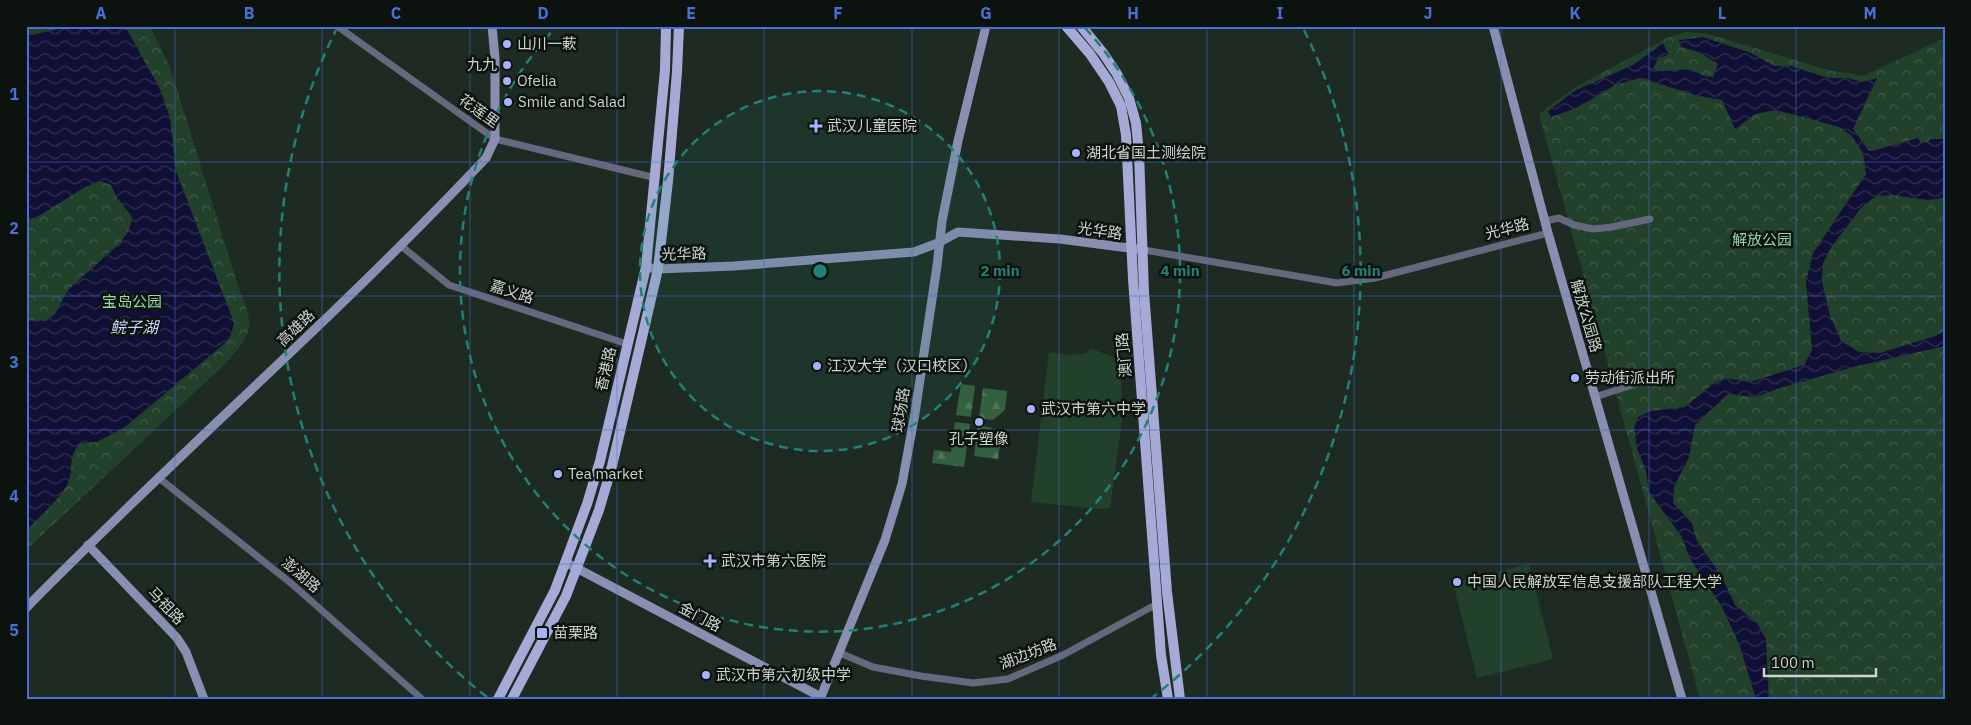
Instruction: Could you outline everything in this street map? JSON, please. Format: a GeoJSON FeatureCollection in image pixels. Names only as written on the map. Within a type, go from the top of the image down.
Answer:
{"type":"FeatureCollection","features":[{"type":"Feature","properties":{"kind":"main road","name":"香港路"},"geometry":{"type":"LineString","coordinates":[[498,699],[555,590],[587,504],[600,462],[646,267],[665,70],[666,26]]}},
{"type":"Feature","properties":{"kind":"main road","name":"香港路"},"geometry":{"type":"LineString","coordinates":[[512,699],[566,596],[599,510],[612,466],[658,269],[668,181],[677,72],[678,26]]}},
{"type":"Feature","properties":{"kind":"main road","name":"澳门路"},"geometry":{"type":"LineString","coordinates":[[1066,26],[1090,54],[1109,82],[1121,106],[1126,135],[1136,326],[1161,655],[1168,699]]}},
{"type":"Feature","properties":{"kind":"main road","name":"澳门路"},"geometry":{"type":"LineString","coordinates":[[1081,26],[1103,53],[1129,98],[1136,123],[1144,250],[1144,292],[1167,592],[1180,699]]}},
{"type":"Feature","properties":{"kind":"street","name":"花莲里"},"geometry":{"type":"LineString","coordinates":[[337,26],[495,139],[656,178]]}},
{"type":"Feature","properties":{"kind":"street","name":"高雄路"},"geometry":{"type":"LineString","coordinates":[[26,608],[88,545],[320,325],[486,158],[495,139],[495,58],[492,26]]}},
{"type":"Feature","properties":{"kind":"street","name":"球场路"},"geometry":{"type":"LineString","coordinates":[[820,698],[840,653],[884,540],[902,484],[937,266],[938,243],[958,141],[986,26]]}},
{"type":"Feature","properties":{"kind":"street","name":"解放公园路"},"geometry":{"type":"LineString","coordinates":[[1493,26],[1548,233],[1682,699]]}},
{"type":"Feature","properties":{"kind":"street"},"geometry":{"type":"LineString","coordinates":[[1545,221],[1559,218],[1574,225],[1593,229],[1612,227],[1650,218]]}},
{"type":"Feature","properties":{"kind":"street","name":"光华路"},"geometry":{"type":"LineString","coordinates":[[646,267],[658,269],[734,266],[914,252],[938,243],[958,232],[1060,239],[1144,250],[1337,284],[1374,278],[1548,233]]}},
{"type":"Feature","properties":{"kind":"street","name":"嘉义路"},"geometry":{"type":"LineString","coordinates":[[400,245],[449,286],[628,344]]}},
{"type":"Feature","properties":{"kind":"street"},"geometry":{"type":"LineString","coordinates":[[1595,398],[1638,383]]}},
{"type":"Feature","properties":{"kind":"street","name":"澎湖路"},"geometry":{"type":"LineString","coordinates":[[159,478],[292,584],[422,699]]}},
{"type":"Feature","properties":{"kind":"street","name":"马祖路"},"geometry":{"type":"LineString","coordinates":[[88,545],[178,638],[186,652],[204,699]]}},
{"type":"Feature","properties":{"kind":"street","name":"金门路"},"geometry":{"type":"LineString","coordinates":[[565,562],[820,698]]}},
{"type":"Feature","properties":{"kind":"street","name":"湖边坊路"},"geometry":{"type":"LineString","coordinates":[[840,653],[873,667],[922,676],[974,683],[1008,679],[1063,655],[1157,604]]}},
{"type":"Feature","properties":{"kind":"green space","name":"鲩子湖"},"geometry":{"type":"Polygon","coordinates":[[[26,26],[150,26],[170,67],[248,313],[249,322],[246,337],[224,365],[26,550],[26,26]]]}},
{"type":"Feature","properties":{"kind":"green space","name":"解放公园"},"geometry":{"type":"Polygon","coordinates":[[[1687,32],[1708,34],[1828,70],[1863,76],[1945,38],[1945,699],[1700,699],[1539,114],[1574,88],[1667,38],[1687,32]]]}},
{"type":"Feature","properties":{"kind":"green space"},"geometry":{"type":"Polygon","coordinates":[[[1090,348],[1120,360],[1123,413],[1110,508],[1099,509],[1031,502],[1049,352],[1070,355],[1086,353],[1090,348]]]}},
{"type":"Feature","properties":{"kind":"green space"},"geometry":{"type":"Polygon","coordinates":[[[961,384],[975,386],[971,417],[956,415],[961,384]]]}},
{"type":"Feature","properties":{"kind":"green space"},"geometry":{"type":"Polygon","coordinates":[[[983,388],[1007,391],[1005,410],[993,420],[979,418],[983,388]]]}},
{"type":"Feature","properties":{"kind":"green space"},"geometry":{"type":"Polygon","coordinates":[[[955,422],[970,424],[964,467],[932,463],[934,450],[951,452],[955,422]]]}},
{"type":"Feature","properties":{"kind":"green space"},"geometry":{"type":"Polygon","coordinates":[[[978,425],[992,428],[1001,440],[998,459],[974,456],[978,425]]]}},
{"type":"Feature","properties":{"kind":"green space"},"geometry":{"type":"Polygon","coordinates":[[[1529,564],[1553,659],[1477,678],[1453,583],[1529,564]]]}},
{"type":"Feature","properties":{"kind":"water","name":"鲩子湖"},"geometry":{"type":"Polygon","coordinates":[[[73,26],[125,26],[160,89],[170,118],[176,171],[234,323],[231,335],[224,344],[125,427],[97,442],[80,443],[73,454],[70,477],[65,488],[26,530],[26,324],[32,320],[46,321],[55,314],[68,290],[120,243],[128,232],[132,220],[131,215],[117,198],[111,185],[100,181],[85,187],[37,217],[26,220],[26,36],[73,26]]]}},
{"type":"Feature","properties":{"kind":"water"},"geometry":{"type":"Polygon","coordinates":[[[1703,37],[1751,53],[1774,66],[1791,66],[1828,78],[1848,78],[1862,82],[1877,78],[1853,129],[1868,150],[1872,151],[1918,138],[1921,143],[1928,142],[1930,139],[1945,139],[1945,198],[1928,200],[1891,195],[1876,196],[1861,208],[1832,246],[1823,263],[1822,281],[1830,316],[1841,341],[1859,352],[1880,353],[1935,336],[1945,331],[1945,346],[1857,366],[1783,387],[1756,397],[1728,394],[1695,425],[1689,457],[1674,487],[1673,503],[1692,523],[1696,539],[1722,577],[1735,605],[1757,623],[1766,639],[1769,699],[1756,699],[1739,644],[1722,607],[1689,557],[1682,537],[1649,492],[1646,471],[1637,448],[1634,427],[1638,417],[1651,411],[1685,407],[1714,383],[1725,378],[1750,382],[1804,365],[1812,350],[1806,282],[1813,253],[1866,174],[1863,153],[1852,136],[1839,127],[1776,110],[1755,114],[1735,129],[1722,100],[1699,96],[1640,78],[1615,85],[1577,108],[1551,117],[1548,111],[1576,90],[1633,65],[1663,43],[1669,55],[1658,58],[1653,69],[1663,71],[1690,70],[1713,77],[1718,64],[1699,52],[1681,47],[1679,40],[1703,37]]]}},
{"type":"Feature","properties":{"kind":"place","name":"山川一蔌"},"geometry":{"type":"Point","coordinates":[507,44]}},
{"type":"Feature","properties":{"kind":"place","name":"九九"},"geometry":{"type":"Point","coordinates":[507,65]}},
{"type":"Feature","properties":{"kind":"place","name":"Ofelia"},"geometry":{"type":"Point","coordinates":[507,81]}},
{"type":"Feature","properties":{"kind":"place","name":"Smile and Salad"},"geometry":{"type":"Point","coordinates":[508,102]}},
{"type":"Feature","properties":{"kind":"place","name":"武汉儿童医院"},"geometry":{"type":"Point","coordinates":[816,126]}},
{"type":"Feature","properties":{"kind":"place","name":"湖北省国土测绘院"},"geometry":{"type":"Point","coordinates":[1076,153]}},
{"type":"Feature","properties":{"kind":"place","name":"江汉大学（汉口校区）"},"geometry":{"type":"Point","coordinates":[817,366]}},
{"type":"Feature","properties":{"kind":"place","name":"劳动街派出所"},"geometry":{"type":"Point","coordinates":[1575,378]}},
{"type":"Feature","properties":{"kind":"place","name":"武汉市第六中学"},"geometry":{"type":"Point","coordinates":[1031,409]}},
{"type":"Feature","properties":{"kind":"place","name":"孔子塑像"},"geometry":{"type":"Point","coordinates":[979,422]}},
{"type":"Feature","properties":{"kind":"place","name":"Tea market"},"geometry":{"type":"Point","coordinates":[558,474]}},
{"type":"Feature","properties":{"kind":"place","name":"武汉市第六医院"},"geometry":{"type":"Point","coordinates":[710,561]}},
{"type":"Feature","properties":{"kind":"place","name":"中国人民解放军信息支援部队工程大学"},"geometry":{"type":"Point","coordinates":[1457,582]}},
{"type":"Feature","properties":{"kind":"place","name":"苗栗路"},"geometry":{"type":"Point","coordinates":[542,633]}},
{"type":"Feature","properties":{"kind":"place","name":"武汉市第六初级中学"},"geometry":{"type":"Point","coordinates":[706,675]}},
{"type":"Feature","properties":{"kind":"park label","name":"宝岛公园"},"geometry":{"type":"Point","coordinates":[132,302]}}]}
